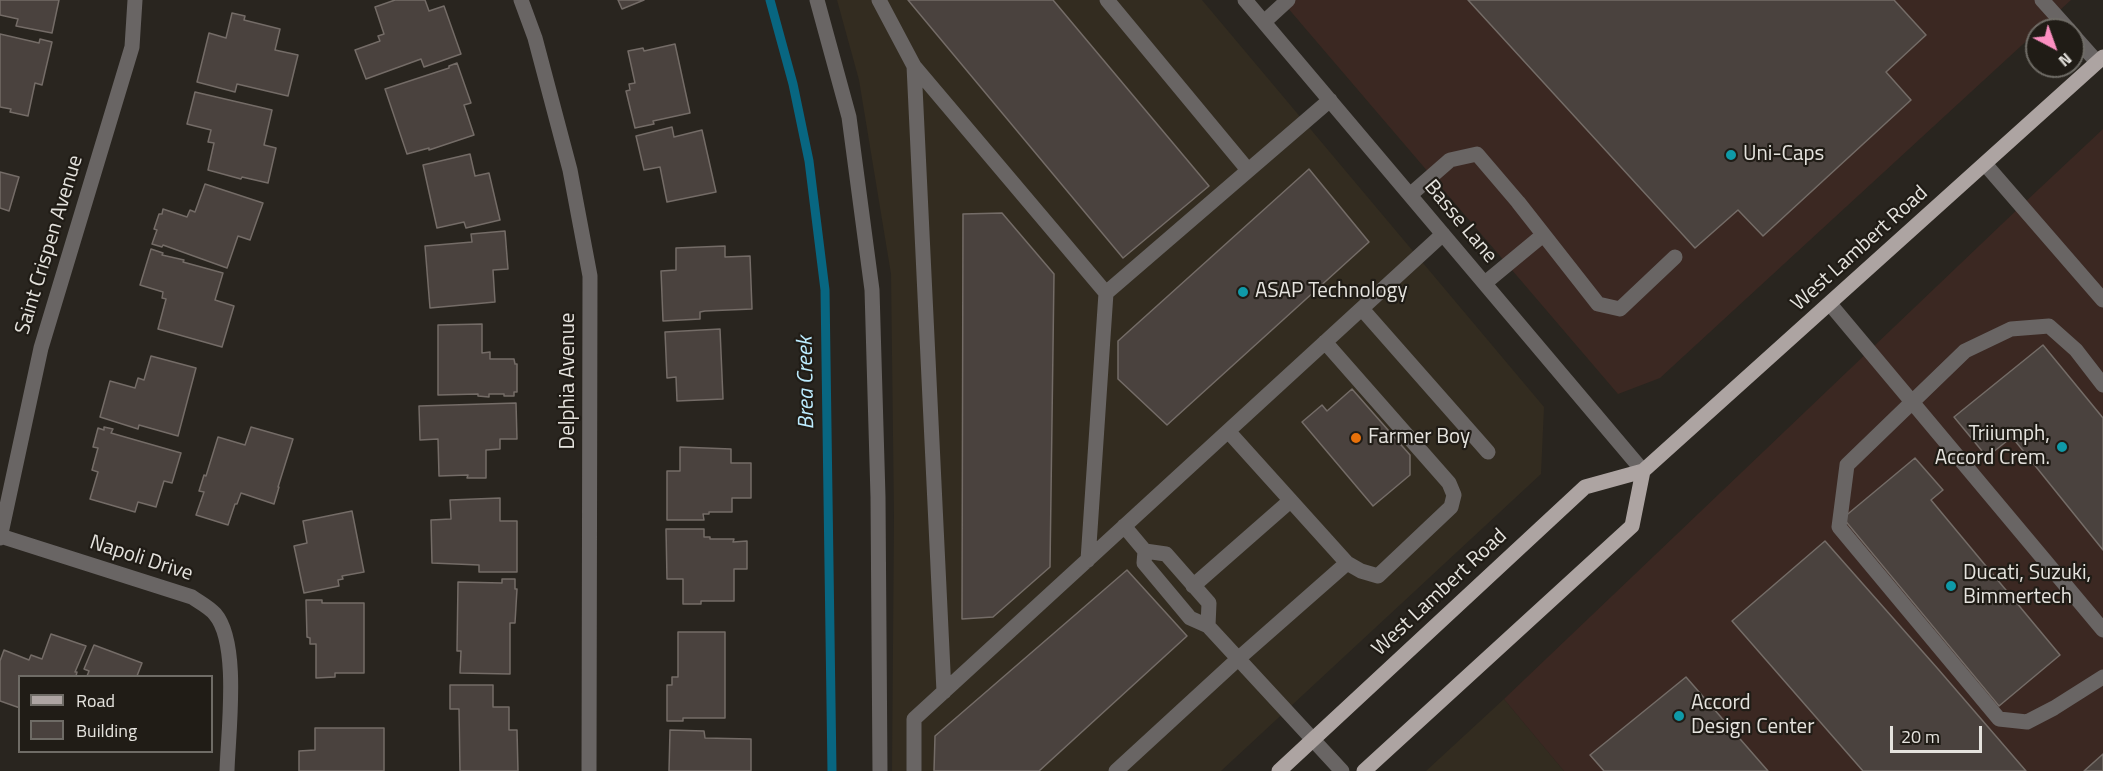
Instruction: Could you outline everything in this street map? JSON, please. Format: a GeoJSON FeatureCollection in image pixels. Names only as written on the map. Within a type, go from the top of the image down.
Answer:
{"type":"FeatureCollection","features":[{"type":"Feature","properties":{"kind":"main road","name":"West Lambert Road"},"geometry":{"type":"LineString","coordinates":[[1280,771],[1585,488],[1643,471],[2100,59]]}},
{"type":"Feature","properties":{"kind":"main road"},"geometry":{"type":"LineString","coordinates":[[1364,771],[1632,526],[1643,471]]}},
{"type":"Feature","properties":{"kind":"street","name":"Saint Crispen Avenue"},"geometry":{"type":"LineString","coordinates":[[0,537],[41,348],[132,47],[135,0]]}},
{"type":"Feature","properties":{"kind":"street","name":"Delphia Avenue"},"geometry":{"type":"LineString","coordinates":[[521,0],[535,38],[570,170],[590,276],[590,771]]}},
{"type":"Feature","properties":{"kind":"street"},"geometry":{"type":"LineString","coordinates":[[817,0],[849,117],[872,290],[878,496],[880,771]]}},
{"type":"Feature","properties":{"kind":"street"},"geometry":{"type":"LineString","coordinates":[[879,0],[914,66],[1106,293],[1088,560]]}},
{"type":"Feature","properties":{"kind":"street"},"geometry":{"type":"LineString","coordinates":[[1107,0],[1248,170]]}},
{"type":"Feature","properties":{"kind":"street","name":"Basse Lane"},"geometry":{"type":"LineString","coordinates":[[1245,0],[1643,471]]}},
{"type":"Feature","properties":{"kind":"street"},"geometry":{"type":"LineString","coordinates":[[1264,22],[1288,0]]}},
{"type":"Feature","properties":{"kind":"street"},"geometry":{"type":"LineString","coordinates":[[2042,0],[2058,18]]}},
{"type":"Feature","properties":{"kind":"street"},"geometry":{"type":"LineString","coordinates":[[2085,46],[2100,59]]}},
{"type":"Feature","properties":{"kind":"street"},"geometry":{"type":"LineString","coordinates":[[914,66],[944,692]]}},
{"type":"Feature","properties":{"kind":"street"},"geometry":{"type":"LineString","coordinates":[[1106,293],[1330,100]]}},
{"type":"Feature","properties":{"kind":"street"},"geometry":{"type":"LineString","coordinates":[[1410,195],[1450,160],[1478,154],[1598,304],[1620,309],[1675,257]]}},
{"type":"Feature","properties":{"kind":"street"},"geometry":{"type":"LineString","coordinates":[[1985,164],[2103,300]]}},
{"type":"Feature","properties":{"kind":"street"},"geometry":{"type":"LineString","coordinates":[[914,771],[914,719],[1443,234]]}},
{"type":"Feature","properties":{"kind":"street"},"geometry":{"type":"LineString","coordinates":[[1485,283],[1543,235]]}},
{"type":"Feature","properties":{"kind":"street"},"geometry":{"type":"LineString","coordinates":[[1830,304],[2103,630]]}},
{"type":"Feature","properties":{"kind":"street"},"geometry":{"type":"LineString","coordinates":[[1362,309],[1488,452]]}},
{"type":"Feature","properties":{"kind":"street"},"geometry":{"type":"LineString","coordinates":[[2103,385],[2076,350],[2049,326],[2011,329],[1965,351],[1847,465],[1839,527],[1999,719],[2027,722],[2103,677]]}},
{"type":"Feature","properties":{"kind":"street"},"geometry":{"type":"LineString","coordinates":[[1228,431],[1347,563],[1361,572],[1378,576],[1451,507],[1454,495],[1449,483],[1325,342]]}},
{"type":"Feature","properties":{"kind":"street"},"geometry":{"type":"LineString","coordinates":[[1193,586],[1290,501]]}},
{"type":"Feature","properties":{"kind":"street"},"geometry":{"type":"LineString","coordinates":[[1124,526],[1145,551],[1166,554],[1209,603],[1208,626]]}},
{"type":"Feature","properties":{"kind":"street","name":"Napoli Drive"},"geometry":{"type":"LineString","coordinates":[[0,537],[192,597],[215,614],[227,638],[230,667],[227,771]]}},
{"type":"Feature","properties":{"kind":"street"},"geometry":{"type":"LineString","coordinates":[[1145,551],[1143,562],[1190,618],[1208,626],[1342,771]]}},
{"type":"Feature","properties":{"kind":"street"},"geometry":{"type":"LineString","coordinates":[[1116,771],[1347,563]]}},
{"type":"Feature","properties":{"kind":"shaded area"},"geometry":{"type":"Polygon","coordinates":[[[837,0],[1202,0],[1544,407],[1541,474],[1221,771],[892,771],[894,517],[891,274],[859,80],[837,0]]]}},
{"type":"Feature","properties":{"kind":"shaded area"},"geometry":{"type":"Polygon","coordinates":[[[1281,0],[2071,0],[2051,18],[2025,18],[2025,42],[1660,378],[1618,394],[1281,0]]]}},
{"type":"Feature","properties":{"kind":"shaded area"},"geometry":{"type":"Polygon","coordinates":[[[2103,129],[2103,771],[1564,771],[1504,699],[2103,129]]]}},
{"type":"Feature","properties":{"kind":"shaded area"},"geometry":{"type":"Polygon","coordinates":[[[1504,699],[1564,771],[1426,771],[1504,699]]]}},
{"type":"Feature","properties":{"kind":"building"},"geometry":{"type":"Polygon","coordinates":[[[0,0],[59,0],[52,33],[16,26],[18,19],[0,15],[0,0]]]}},
{"type":"Feature","properties":{"kind":"building"},"geometry":{"type":"Polygon","coordinates":[[[395,0],[425,0],[429,11],[444,6],[461,54],[424,67],[421,59],[366,79],[355,50],[380,41],[378,36],[384,34],[375,7],[395,0]]]}},
{"type":"Feature","properties":{"kind":"building"},"geometry":{"type":"Polygon","coordinates":[[[618,0],[644,0],[622,9],[618,0]]]}},
{"type":"Feature","properties":{"kind":"building"},"geometry":{"type":"Polygon","coordinates":[[[908,0],[1053,0],[1209,186],[1123,258],[908,0]]]}},
{"type":"Feature","properties":{"kind":"building","name":"Uni-Caps"},"geometry":{"type":"Polygon","coordinates":[[[1468,0],[1894,0],[1926,35],[1886,72],[1911,100],[1763,236],[1738,210],[1695,248],[1468,0]]]}},
{"type":"Feature","properties":{"kind":"building"},"geometry":{"type":"Polygon","coordinates":[[[232,13],[245,16],[244,20],[280,29],[275,50],[298,55],[288,96],[237,84],[235,92],[197,82],[209,33],[226,38],[232,13]]]}},
{"type":"Feature","properties":{"kind":"building"},"geometry":{"type":"Polygon","coordinates":[[[0,34],[39,43],[40,39],[52,42],[42,85],[35,83],[28,116],[0,107],[0,34]]]}},
{"type":"Feature","properties":{"kind":"building"},"geometry":{"type":"Polygon","coordinates":[[[675,44],[690,113],[653,121],[654,124],[635,128],[626,91],[630,90],[629,84],[635,83],[628,51],[643,48],[644,51],[675,44]]]}},
{"type":"Feature","properties":{"kind":"building"},"geometry":{"type":"Polygon","coordinates":[[[457,63],[471,103],[464,105],[474,135],[429,150],[429,148],[407,154],[385,89],[449,68],[457,63]]]}},
{"type":"Feature","properties":{"kind":"building"},"geometry":{"type":"Polygon","coordinates":[[[195,92],[272,110],[264,145],[276,148],[268,183],[242,177],[241,179],[208,170],[214,143],[208,142],[211,130],[187,124],[195,92]]]}},
{"type":"Feature","properties":{"kind":"building"},"geometry":{"type":"Polygon","coordinates":[[[672,127],[674,137],[702,130],[716,192],[667,202],[660,167],[644,170],[636,136],[672,127]]]}},
{"type":"Feature","properties":{"kind":"building"},"geometry":{"type":"Polygon","coordinates":[[[470,154],[475,176],[489,173],[500,220],[466,228],[464,222],[437,228],[423,165],[470,154]]]}},
{"type":"Feature","properties":{"kind":"building","name":"ASAP Technology"},"geometry":{"type":"Polygon","coordinates":[[[1309,169],[1369,242],[1167,425],[1118,379],[1118,341],[1309,169]]]}},
{"type":"Feature","properties":{"kind":"building"},"geometry":{"type":"Polygon","coordinates":[[[0,172],[19,177],[9,211],[0,208],[0,172]]]}},
{"type":"Feature","properties":{"kind":"building"},"geometry":{"type":"Polygon","coordinates":[[[205,184],[263,203],[250,240],[238,236],[227,268],[163,245],[162,247],[152,244],[157,230],[154,229],[163,209],[187,217],[190,210],[195,212],[205,184]]]}},
{"type":"Feature","properties":{"kind":"building"},"geometry":{"type":"Polygon","coordinates":[[[1002,213],[1054,274],[1050,567],[993,617],[962,619],[963,214],[1002,213]]]}},
{"type":"Feature","properties":{"kind":"building"},"geometry":{"type":"Polygon","coordinates":[[[505,231],[508,269],[493,270],[495,302],[430,308],[425,246],[472,242],[471,234],[505,231]]]}},
{"type":"Feature","properties":{"kind":"building"},"geometry":{"type":"Polygon","coordinates":[[[725,246],[725,257],[750,256],[752,309],[705,311],[700,312],[700,319],[663,321],[661,271],[676,270],[676,248],[725,246]]]}},
{"type":"Feature","properties":{"kind":"building"},"geometry":{"type":"Polygon","coordinates":[[[151,249],[163,253],[162,255],[184,260],[183,262],[223,273],[215,300],[234,306],[222,347],[158,329],[166,299],[162,298],[163,292],[140,285],[151,249]]]}},
{"type":"Feature","properties":{"kind":"building"},"geometry":{"type":"Polygon","coordinates":[[[482,324],[482,353],[490,352],[490,359],[514,359],[517,364],[517,392],[514,392],[514,396],[489,394],[489,397],[478,396],[478,394],[438,395],[438,325],[482,324]]]}},
{"type":"Feature","properties":{"kind":"building"},"geometry":{"type":"Polygon","coordinates":[[[720,329],[723,399],[677,401],[676,377],[667,378],[665,332],[720,329]]]}},
{"type":"Feature","properties":{"kind":"building","name":"Triiumph, Accord Crem."},"geometry":{"type":"Polygon","coordinates":[[[2043,345],[2103,418],[2103,550],[2012,437],[1987,457],[1954,417],[2043,345]]]}},
{"type":"Feature","properties":{"kind":"building"},"geometry":{"type":"Polygon","coordinates":[[[151,356],[196,368],[178,436],[139,425],[138,429],[100,417],[110,381],[135,388],[138,378],[144,380],[151,356]]]}},
{"type":"Feature","properties":{"kind":"building","name":"Farmer Boy"},"geometry":{"type":"Polygon","coordinates":[[[1352,389],[1410,455],[1410,475],[1373,506],[1302,422],[1322,405],[1327,411],[1352,389]]]}},
{"type":"Feature","properties":{"kind":"building"},"geometry":{"type":"Polygon","coordinates":[[[516,403],[517,439],[500,439],[500,449],[486,450],[486,478],[467,478],[468,475],[439,476],[438,439],[420,440],[419,406],[516,403]]]}},
{"type":"Feature","properties":{"kind":"building"},"geometry":{"type":"Polygon","coordinates":[[[104,427],[113,429],[111,433],[181,453],[172,483],[164,481],[156,507],[138,502],[135,512],[90,499],[98,472],[92,470],[98,448],[93,447],[98,428],[104,430],[104,427]]]}},
{"type":"Feature","properties":{"kind":"building"},"geometry":{"type":"Polygon","coordinates":[[[251,427],[293,439],[274,504],[241,493],[228,525],[196,515],[204,492],[199,491],[218,437],[245,445],[251,427]]]}},
{"type":"Feature","properties":{"kind":"building"},"geometry":{"type":"Polygon","coordinates":[[[680,447],[731,449],[731,463],[751,463],[751,498],[732,498],[732,512],[709,512],[709,514],[703,514],[704,520],[667,520],[667,471],[680,471],[680,447]]]}},
{"type":"Feature","properties":{"kind":"building","name":"Ducati, Suzuki, Bimmertech"},"geometry":{"type":"Polygon","coordinates":[[[1915,458],[1943,490],[1931,500],[2060,655],[1999,706],[1843,518],[1915,458]]]}},
{"type":"Feature","properties":{"kind":"building"},"geometry":{"type":"Polygon","coordinates":[[[500,498],[500,521],[517,521],[517,572],[479,572],[479,565],[432,563],[431,520],[451,519],[450,500],[500,498]]]}},
{"type":"Feature","properties":{"kind":"building"},"geometry":{"type":"Polygon","coordinates":[[[352,511],[364,572],[342,576],[343,579],[338,580],[339,586],[304,593],[294,546],[307,543],[303,521],[352,511]]]}},
{"type":"Feature","properties":{"kind":"building"},"geometry":{"type":"Polygon","coordinates":[[[666,529],[704,529],[704,537],[710,537],[710,539],[747,541],[747,569],[734,569],[734,601],[701,601],[701,604],[683,604],[683,579],[667,579],[666,529]]]}},
{"type":"Feature","properties":{"kind":"building"},"geometry":{"type":"Polygon","coordinates":[[[1825,541],[2026,771],[1863,771],[1732,621],[1825,541]]]}},
{"type":"Feature","properties":{"kind":"building"},"geometry":{"type":"Polygon","coordinates":[[[1127,570],[1187,636],[1039,771],[934,771],[935,736],[1127,570]]]}},
{"type":"Feature","properties":{"kind":"building"},"geometry":{"type":"Polygon","coordinates":[[[502,579],[515,579],[515,589],[517,589],[515,623],[510,623],[510,674],[460,673],[461,651],[457,651],[458,582],[502,583],[502,579]]]}},
{"type":"Feature","properties":{"kind":"building"},"geometry":{"type":"Polygon","coordinates":[[[306,600],[322,600],[322,603],[364,603],[364,673],[335,673],[335,677],[316,678],[316,644],[310,644],[310,638],[307,637],[306,600]]]}},
{"type":"Feature","properties":{"kind":"building"},"geometry":{"type":"Polygon","coordinates":[[[678,632],[725,632],[725,718],[683,718],[683,721],[667,721],[667,685],[672,685],[672,677],[678,677],[678,632]]]}},
{"type":"Feature","properties":{"kind":"building"},"geometry":{"type":"Polygon","coordinates":[[[51,634],[86,646],[75,672],[77,672],[76,675],[18,675],[18,707],[0,701],[0,661],[4,650],[29,660],[31,655],[42,659],[51,634]]]}},
{"type":"Feature","properties":{"kind":"building"},"geometry":{"type":"Polygon","coordinates":[[[94,645],[142,663],[137,675],[87,675],[89,671],[84,669],[94,645]]]}},
{"type":"Feature","properties":{"kind":"building","name":"Accord Design Center"},"geometry":{"type":"Polygon","coordinates":[[[1686,677],[1768,771],[1604,771],[1590,755],[1686,677]]]}},
{"type":"Feature","properties":{"kind":"building"},"geometry":{"type":"Polygon","coordinates":[[[450,685],[493,685],[493,707],[509,707],[509,730],[517,730],[518,771],[460,771],[459,709],[450,709],[450,685]]]}},
{"type":"Feature","properties":{"kind":"building"},"geometry":{"type":"Polygon","coordinates":[[[315,728],[384,728],[384,771],[299,771],[299,751],[315,750],[315,728]]]}},
{"type":"Feature","properties":{"kind":"building"},"geometry":{"type":"Polygon","coordinates":[[[670,730],[704,731],[705,738],[751,739],[751,771],[669,771],[670,730]]]}},
{"type":"Feature","properties":{"kind":"building"},"geometry":{"type":"Polygon","coordinates":[[[2103,754],[2103,771],[2084,771],[2103,754]]]}},
{"type":"Feature","properties":{"kind":"waterway","name":"Brea Creek"},"geometry":{"type":"LineString","coordinates":[[770,0],[793,84],[809,161],[825,290],[832,771]]}},
{"type":"Feature","properties":{"kind":"place","name":"Uni-Caps"},"geometry":{"type":"Point","coordinates":[1731,155]}},
{"type":"Feature","properties":{"kind":"place","name":"ASAP Technology"},"geometry":{"type":"Point","coordinates":[1243,292]}},
{"type":"Feature","properties":{"kind":"place","name":"Farmer Boy"},"geometry":{"type":"Point","coordinates":[1356,438]}},
{"type":"Feature","properties":{"kind":"place","name":"Triiumph, Accord Crem."},"geometry":{"type":"Point","coordinates":[2062,447]}},
{"type":"Feature","properties":{"kind":"place","name":"Ducati, Suzuki, Bimmertech"},"geometry":{"type":"Point","coordinates":[1951,586]}},
{"type":"Feature","properties":{"kind":"place","name":"Accord Design Center"},"geometry":{"type":"Point","coordinates":[1679,716]}}]}
